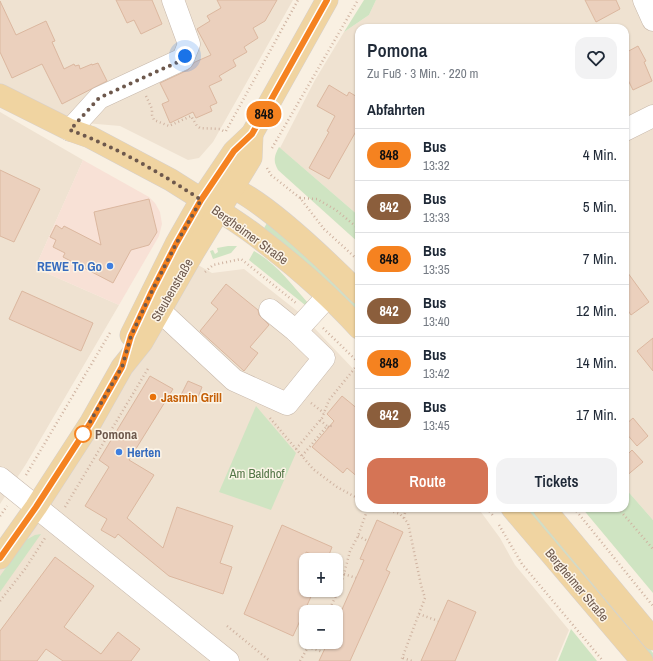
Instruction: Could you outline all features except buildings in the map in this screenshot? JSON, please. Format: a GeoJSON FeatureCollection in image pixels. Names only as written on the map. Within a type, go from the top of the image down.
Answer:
{"type":"FeatureCollection","features":[{"type":"Feature","properties":{"kind":"main road"},"geometry":{"type":"LineString","coordinates":[[210,199],[234,151],[252,134],[327,0]]}},
{"type":"Feature","properties":{"kind":"main road","name":"Bergheimer Straße"},"geometry":{"type":"LineString","coordinates":[[0,95],[70,130],[90,137],[210,199],[311,281],[355,324]]}},
{"type":"Feature","properties":{"kind":"main road"},"geometry":{"type":"LineString","coordinates":[[210,199],[234,188],[251,158],[252,134]]}},
{"type":"Feature","properties":{"kind":"main road","name":"Bergheimer Straße"},"geometry":{"type":"LineString","coordinates":[[234,188],[269,210],[355,290]]}},
{"type":"Feature","properties":{"kind":"main road","name":"Steubenstraße"},"geometry":{"type":"LineString","coordinates":[[0,558],[36,507],[91,422],[122,367],[142,342],[193,253],[210,199]]}},
{"type":"Feature","properties":{"kind":"main road","name":"Steubenstraße"},"geometry":{"type":"LineString","coordinates":[[122,367],[131,336],[176,244],[210,199]]}},
{"type":"Feature","properties":{"kind":"main road","name":"Bergheimer Straße"},"geometry":{"type":"LineString","coordinates":[[515,512],[642,661]]}},
{"type":"Feature","properties":{"kind":"main road","name":"Bergheimer Straße"},"geometry":{"type":"LineString","coordinates":[[547,512],[653,639]]}},
{"type":"Feature","properties":{"kind":"street"},"geometry":{"type":"LineString","coordinates":[[70,130],[99,98],[180,61],[185,56],[189,44],[172,0]]}},
{"type":"Feature","properties":{"kind":"street"},"geometry":{"type":"LineString","coordinates":[[644,0],[653,20]]}},
{"type":"Feature","properties":{"kind":"street"},"geometry":{"type":"LineString","coordinates":[[629,128],[653,116]]}},
{"type":"Feature","properties":{"kind":"street"},"geometry":{"type":"LineString","coordinates":[[296,331],[327,297]]}},
{"type":"Feature","properties":{"kind":"street"},"geometry":{"type":"LineString","coordinates":[[160,311],[234,380],[287,404],[324,358],[296,331],[270,310]]}},
{"type":"Feature","properties":{"kind":"street"},"geometry":{"type":"LineString","coordinates":[[0,478],[228,661]]}},
{"type":"Feature","properties":{"kind":"path"},"geometry":{"type":"LineString","coordinates":[[231,122],[298,0]]}},
{"type":"Feature","properties":{"kind":"path"},"geometry":{"type":"LineString","coordinates":[[270,153],[358,0]]}},
{"type":"Feature","properties":{"kind":"path"},"geometry":{"type":"LineString","coordinates":[[138,80],[152,109],[154,120],[169,126],[191,116],[200,128],[220,129],[225,132]]}},
{"type":"Feature","properties":{"kind":"path"},"geometry":{"type":"LineString","coordinates":[[267,164],[267,168],[271,175],[300,198],[324,229],[355,256]]}},
{"type":"Feature","properties":{"kind":"path"},"geometry":{"type":"LineString","coordinates":[[300,198],[318,199],[336,210],[355,226]]}},
{"type":"Feature","properties":{"kind":"path"},"geometry":{"type":"LineString","coordinates":[[213,265],[241,259]]}},
{"type":"Feature","properties":{"kind":"path"},"geometry":{"type":"LineString","coordinates":[[0,516],[17,491],[114,326]]}},
{"type":"Feature","properties":{"kind":"path"},"geometry":{"type":"LineString","coordinates":[[296,449],[320,420],[329,400],[355,368]]}},
{"type":"Feature","properties":{"kind":"path"},"geometry":{"type":"LineString","coordinates":[[268,415],[312,469],[337,487],[355,497]]}},
{"type":"Feature","properties":{"kind":"path"},"geometry":{"type":"LineString","coordinates":[[320,420],[330,428],[331,426],[333,428]]}},
{"type":"Feature","properties":{"kind":"path"},"geometry":{"type":"LineString","coordinates":[[302,456],[327,426]]}},
{"type":"Feature","properties":{"kind":"path"},"geometry":{"type":"LineString","coordinates":[[332,605],[338,592],[350,551],[358,536],[367,512]]}},
{"type":"Feature","properties":{"kind":"path"},"geometry":{"type":"LineString","coordinates":[[396,512],[408,523],[425,598],[401,661]]}},
{"type":"Feature","properties":{"kind":"path"},"geometry":{"type":"LineString","coordinates":[[404,518],[405,512]]}},
{"type":"Feature","properties":{"kind":"path"},"geometry":{"type":"LineString","coordinates":[[490,512],[502,529],[522,564],[603,661]]}},
{"type":"Feature","properties":{"kind":"path"},"geometry":{"type":"LineString","coordinates":[[577,512],[653,606]]}},
{"type":"Feature","properties":{"kind":"path"},"geometry":{"type":"LineString","coordinates":[[621,512],[653,549]]}},
{"type":"Feature","properties":{"kind":"path"},"geometry":{"type":"LineString","coordinates":[[358,536],[368,541]]}},
{"type":"Feature","properties":{"kind":"path"},"geometry":{"type":"LineString","coordinates":[[344,574],[356,578]]}},
{"type":"Feature","properties":{"kind":"path"},"geometry":{"type":"LineString","coordinates":[[419,614],[438,621]]}},
{"type":"Feature","properties":{"kind":"path"},"geometry":{"type":"LineString","coordinates":[[227,626],[270,661]]}},
{"type":"Feature","properties":{"kind":"path"},"geometry":{"type":"LineString","coordinates":[[300,661],[307,649]]}},
{"type":"Feature","properties":{"kind":"path"},"geometry":{"type":"LineString","coordinates":[[314,649],[323,652]]}},
{"type":"Feature","properties":{"kind":"path"},"geometry":{"type":"LineString","coordinates":[[403,658],[412,661]]}},
{"type":"Feature","properties":{"kind":"shaded area"},"geometry":{"type":"Polygon","coordinates":[[[0,0],[293,0],[213,142],[199,158],[188,160],[120,126],[62,121],[0,91],[0,0]]]}},
{"type":"Feature","properties":{"kind":"shaded area"},"geometry":{"type":"Polygon","coordinates":[[[376,0],[653,0],[653,520],[629,493],[629,24],[356,24],[369,15],[376,0]]]}},
{"type":"Feature","properties":{"kind":"shaded area"},"geometry":{"type":"Polygon","coordinates":[[[355,25],[355,213],[280,148],[315,80],[344,32],[355,25]]]}},
{"type":"Feature","properties":{"kind":"shaded area"},"geometry":{"type":"Polygon","coordinates":[[[0,112],[83,160],[35,268],[119,305],[26,464],[0,504],[0,112]]]}},
{"type":"Feature","properties":{"kind":"shaded area"},"geometry":{"type":"Polygon","coordinates":[[[83,160],[149,197],[155,203],[160,212],[162,224],[159,236],[119,305],[35,268],[83,160]]]}},
{"type":"Feature","properties":{"kind":"shaded area"},"geometry":{"type":"Polygon","coordinates":[[[191,261],[212,273],[244,269],[301,314],[355,371],[355,512],[481,512],[500,538],[515,565],[569,630],[556,661],[0,661],[0,561],[191,261]]]}},
{"type":"Feature","properties":{"kind":"green space"},"geometry":{"type":"Polygon","coordinates":[[[364,0],[376,0],[369,15],[344,32],[364,0]]]}},
{"type":"Feature","properties":{"kind":"green space"},"geometry":{"type":"Polygon","coordinates":[[[279,147],[355,213],[355,239],[278,170],[275,164],[276,153],[279,147]]]}},
{"type":"Feature","properties":{"kind":"green space"},"geometry":{"type":"Polygon","coordinates":[[[267,223],[323,271],[355,301],[355,310],[263,230],[267,223]]]}},
{"type":"Feature","properties":{"kind":"green space"},"geometry":{"type":"Polygon","coordinates":[[[237,246],[231,253],[213,259],[210,251],[213,250],[215,254],[218,252],[217,248],[237,246]]]}},
{"type":"Feature","properties":{"kind":"green space"},"geometry":{"type":"Polygon","coordinates":[[[254,251],[276,268],[308,303],[305,305],[249,260],[254,251]]]}},
{"type":"Feature","properties":{"kind":"green space","name":"Am Baldhof"},"geometry":{"type":"Polygon","coordinates":[[[256,406],[296,453],[271,510],[219,492],[256,406]]]}},
{"type":"Feature","properties":{"kind":"green space"},"geometry":{"type":"Polygon","coordinates":[[[629,493],[653,520],[653,593],[585,512],[629,512],[629,493]]]}},
{"type":"Feature","properties":{"kind":"green space"},"geometry":{"type":"Polygon","coordinates":[[[529,512],[536,512],[653,653],[653,660],[529,512]]]}},
{"type":"Feature","properties":{"kind":"green space"},"geometry":{"type":"Polygon","coordinates":[[[41,534],[0,592],[0,576],[26,540],[35,535],[41,534]]]}},
{"type":"Feature","properties":{"kind":"green space"},"geometry":{"type":"Polygon","coordinates":[[[571,629],[597,661],[558,661],[571,629]]]}},
{"type":"Feature","properties":{"kind":"bus line","name":"848"},"geometry":{"type":"LineString","coordinates":[[0,558],[36,507],[91,422],[122,367],[131,336],[176,244],[201,200],[234,151],[252,134],[327,0]]}},
{"type":"Feature","properties":{"kind":"place","name":"REWE To Go"},"geometry":{"type":"Point","coordinates":[110,266]}},
{"type":"Feature","properties":{"kind":"place","name":"Jasmin Grill"},"geometry":{"type":"Point","coordinates":[153,397]}},
{"type":"Feature","properties":{"kind":"place","name":"Pomona"},"geometry":{"type":"Point","coordinates":[83,434]}},
{"type":"Feature","properties":{"kind":"place","name":"Herten"},"geometry":{"type":"Point","coordinates":[119,452]}},
{"type":"Feature","properties":{"kind":"route"},"geometry":{"type":"LineString","coordinates":[[83,434],[122,367],[131,336],[152,291],[201,200],[171,180],[90,137],[70,130],[99,98],[180,61],[185,56]]}}]}
